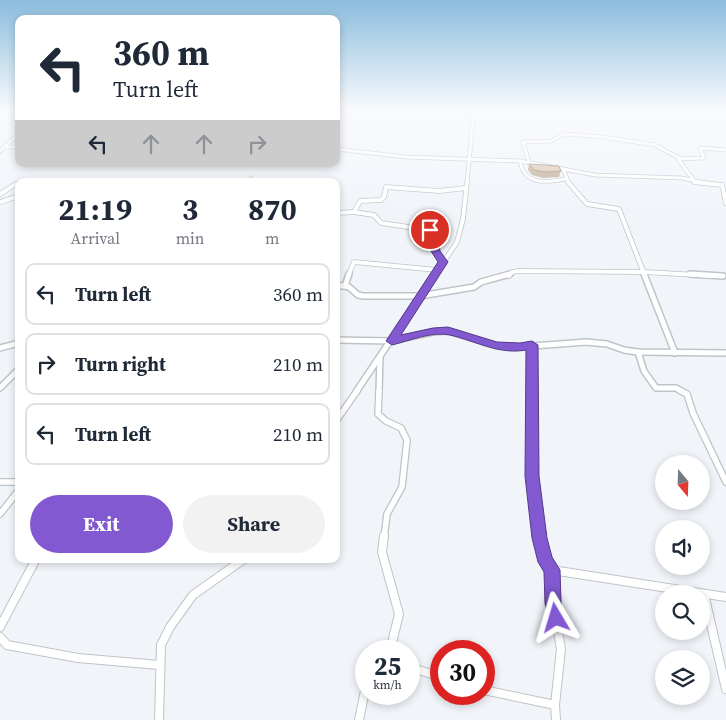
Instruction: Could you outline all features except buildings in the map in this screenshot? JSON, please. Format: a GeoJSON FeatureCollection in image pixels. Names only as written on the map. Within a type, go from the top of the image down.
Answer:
{"type":"FeatureCollection","features":[{"type":"Feature","properties":{"kind":"street"},"geometry":{"type":"LineString","coordinates":[[0,151],[10,143]]}},
{"type":"Feature","properties":{"kind":"street"},"geometry":{"type":"LineString","coordinates":[[340,415],[392,341],[457,242],[461,233],[471,143]]}},
{"type":"Feature","properties":{"kind":"street"},"geometry":{"type":"LineString","coordinates":[[523,143],[529,162]]}},
{"type":"Feature","properties":{"kind":"street"},"geometry":{"type":"LineString","coordinates":[[635,143],[655,145],[679,158],[704,158],[700,148],[726,150]]}},
{"type":"Feature","properties":{"kind":"street"},"geometry":{"type":"LineString","coordinates":[[6,147],[15,147]]}},
{"type":"Feature","properties":{"kind":"street"},"geometry":{"type":"LineString","coordinates":[[340,149],[406,157],[520,161],[595,175],[682,178],[695,182],[724,185],[726,204]]}},
{"type":"Feature","properties":{"kind":"street"},"geometry":{"type":"LineString","coordinates":[[679,158],[695,182]]}},
{"type":"Feature","properties":{"kind":"street"},"geometry":{"type":"LineString","coordinates":[[520,161],[522,173],[527,178],[541,181],[565,179]]}},
{"type":"Feature","properties":{"kind":"street"},"geometry":{"type":"LineString","coordinates":[[563,169],[565,179],[586,204],[619,209],[675,353]]}},
{"type":"Feature","properties":{"kind":"street"},"geometry":{"type":"LineString","coordinates":[[0,194],[15,185]]}},
{"type":"Feature","properties":{"kind":"street"},"geometry":{"type":"LineString","coordinates":[[354,212],[360,202],[382,200],[386,187],[439,191],[466,188]]}},
{"type":"Feature","properties":{"kind":"street"},"geometry":{"type":"LineString","coordinates":[[0,202],[15,197]]}},
{"type":"Feature","properties":{"kind":"street"},"geometry":{"type":"LineString","coordinates":[[340,213],[354,212],[374,215],[381,224],[430,230],[436,251],[443,262]]}},
{"type":"Feature","properties":{"kind":"street"},"geometry":{"type":"LineString","coordinates":[[345,286],[354,262],[437,270]]}},
{"type":"Feature","properties":{"kind":"street"},"geometry":{"type":"LineString","coordinates":[[340,286],[355,289],[362,296],[420,296],[474,287],[481,282],[509,276],[512,272],[519,271],[644,272],[723,276]]}},
{"type":"Feature","properties":{"kind":"street"},"geometry":{"type":"LineString","coordinates":[[340,340],[392,341],[433,332],[448,331],[496,346],[520,347],[586,342],[607,344],[624,350],[638,352],[726,353]]}},
{"type":"Feature","properties":{"kind":"street"},"geometry":{"type":"LineString","coordinates":[[0,348],[15,345]]}},
{"type":"Feature","properties":{"kind":"street"},"geometry":{"type":"LineString","coordinates":[[532,345],[532,476],[539,538],[546,562],[552,570],[553,603],[561,649],[555,705],[556,720]]}},
{"type":"Feature","properties":{"kind":"street"},"geometry":{"type":"LineString","coordinates":[[638,352],[644,371],[656,388],[676,388],[687,394],[693,413],[726,482]]}},
{"type":"Feature","properties":{"kind":"street"},"geometry":{"type":"LineString","coordinates":[[380,356],[378,414],[386,421],[402,428],[407,440],[402,487],[387,514],[382,552],[398,614],[392,640]]}},
{"type":"Feature","properties":{"kind":"street"},"geometry":{"type":"LineString","coordinates":[[0,388],[15,373]]}},
{"type":"Feature","properties":{"kind":"street"},"geometry":{"type":"LineString","coordinates":[[0,482],[15,482]]}},
{"type":"Feature","properties":{"kind":"street"},"geometry":{"type":"LineString","coordinates":[[0,514],[15,495]]}},
{"type":"Feature","properties":{"kind":"street"},"geometry":{"type":"LineString","coordinates":[[0,627],[34,563]]}},
{"type":"Feature","properties":{"kind":"street"},"geometry":{"type":"LineString","coordinates":[[159,720],[161,645],[170,627],[193,596],[238,563]]}},
{"type":"Feature","properties":{"kind":"street"},"geometry":{"type":"LineString","coordinates":[[552,570],[655,586]]}},
{"type":"Feature","properties":{"kind":"street"},"geometry":{"type":"LineString","coordinates":[[710,595],[726,597]]}},
{"type":"Feature","properties":{"kind":"street"},"geometry":{"type":"LineString","coordinates":[[710,620],[726,689]]}},
{"type":"Feature","properties":{"kind":"street"},"geometry":{"type":"LineString","coordinates":[[0,638],[7,645],[78,658],[159,665]]}},
{"type":"Feature","properties":{"kind":"street"},"geometry":{"type":"LineString","coordinates":[[495,692],[555,705]]}},
{"type":"Feature","properties":{"kind":"street"},"geometry":{"type":"LineString","coordinates":[[359,720],[358,716],[361,705]]}},
{"type":"Feature","properties":{"kind":"route"},"geometry":{"type":"LineString","coordinates":[[430,230],[436,251],[443,262],[406,316],[392,341],[433,332],[448,331],[496,346],[520,347],[532,345],[534,368],[531,428],[532,476],[539,538],[546,562],[552,570],[553,603],[556,618]]}}]}
